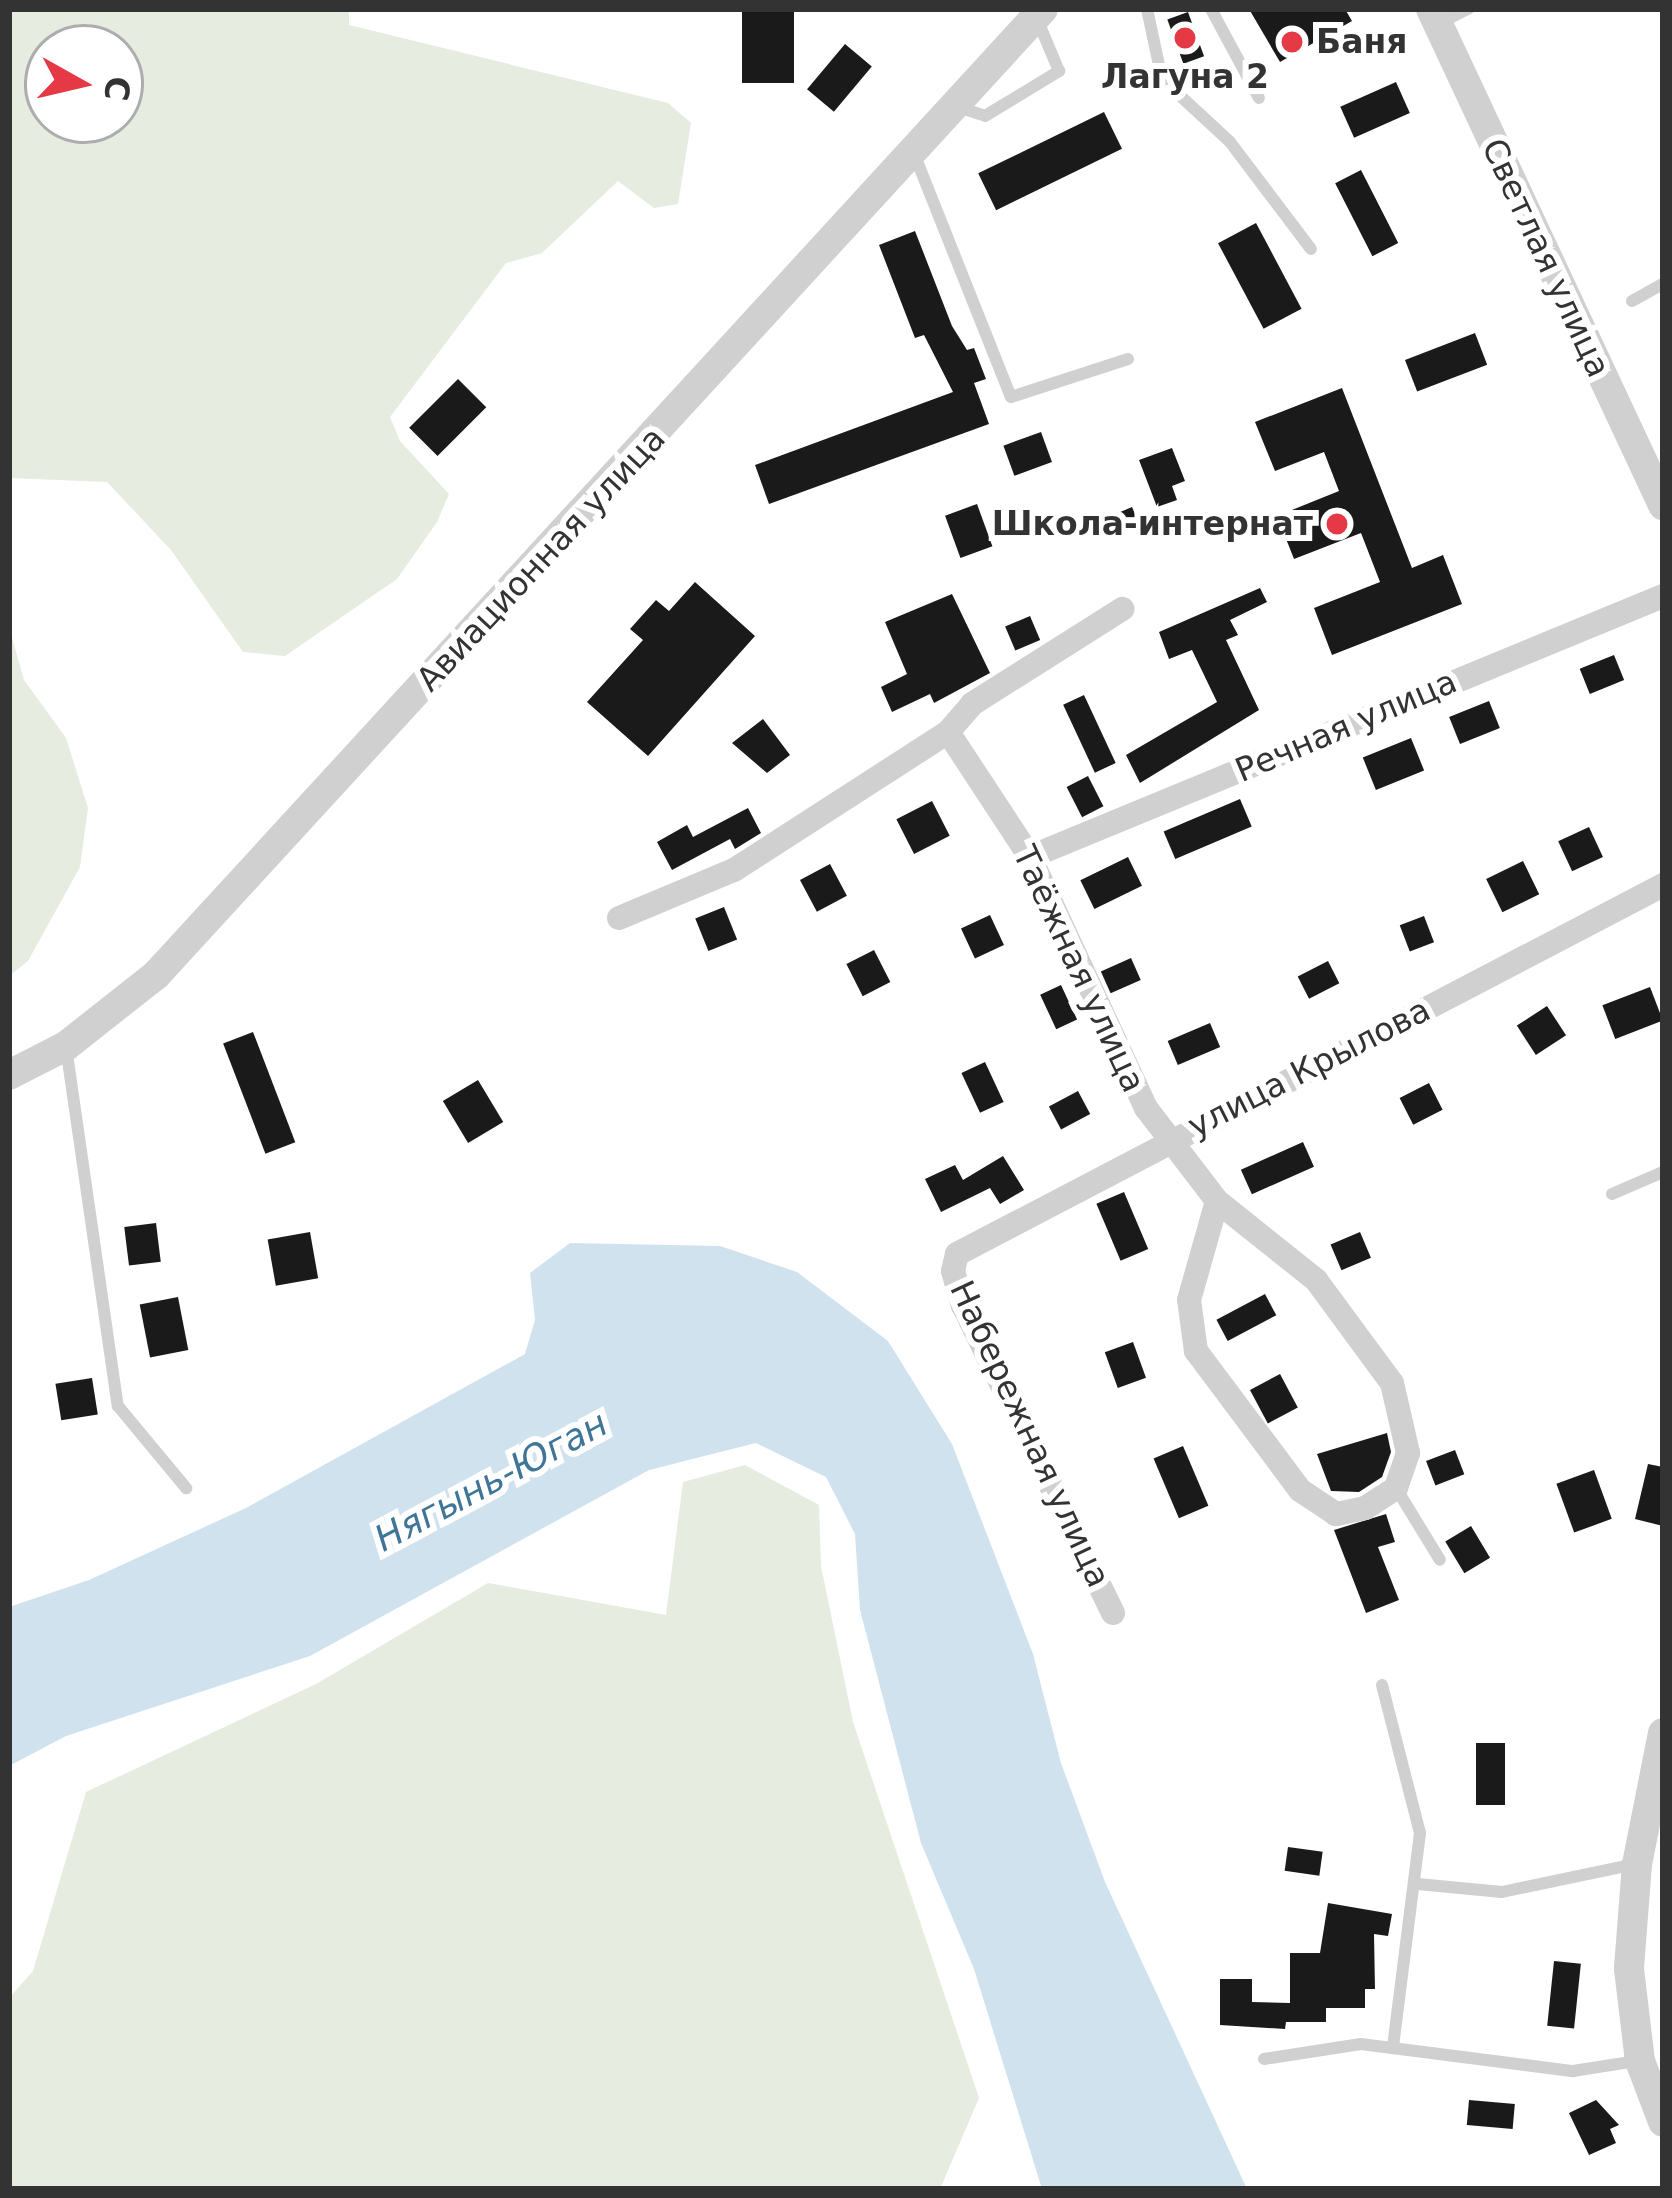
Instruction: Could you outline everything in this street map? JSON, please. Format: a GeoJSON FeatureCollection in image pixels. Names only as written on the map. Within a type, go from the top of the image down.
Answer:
{"type":"FeatureCollection","features":[{"type":"Feature","properties":{"kind":"street","name":"Авиационная улица"},"geometry":{"type":"LineString","coordinates":[[9,1075],[66,1046],[156,976],[1040,14]]}},
{"type":"Feature","properties":{"kind":"street","name":"Светлая улица"},"geometry":{"type":"LineString","coordinates":[[1435,16],[1663,506]]}},
{"type":"Feature","properties":{"kind":"street","name":"Речная улица"},"geometry":{"type":"LineString","coordinates":[[1030,857],[1663,596]]}},
{"type":"Feature","properties":{"kind":"street"},"geometry":{"type":"LineString","coordinates":[[619,918],[734,870],[948,732],[972,704],[1122,609]]}},
{"type":"Feature","properties":{"kind":"street","name":"Таёжная улица"},"geometry":{"type":"LineString","coordinates":[[948,732],[1030,857],[1125,1066],[1168,1141],[1216,1202],[1316,1280],[1392,1383],[1408,1453],[1396,1489]]}},
{"type":"Feature","properties":{"kind":"street","name":"улица Крылова"},"geometry":{"type":"LineString","coordinates":[[957,1254],[1663,885]]}},
{"type":"Feature","properties":{"kind":"street"},"geometry":{"type":"LineString","coordinates":[[1216,1202],[1189,1300],[1196,1351],[1273,1459],[1322,1509],[1365,1508],[1396,1489]]}},
{"type":"Feature","properties":{"kind":"street","name":"Набережная улица"},"geometry":{"type":"LineString","coordinates":[[957,1254],[952,1271],[963,1306],[1113,1613]]}},
{"type":"Feature","properties":{"kind":"street"},"geometry":{"type":"LineString","coordinates":[[1663,1733],[1637,1864],[1629,1969],[1640,2061],[1663,2122]]}},
{"type":"Feature","properties":{"kind":"lane"},"geometry":{"type":"LineString","coordinates":[[1147,9],[1162,79],[1230,142],[1311,249]]}},
{"type":"Feature","properties":{"kind":"lane"},"geometry":{"type":"LineString","coordinates":[[1211,9],[1259,98]]}},
{"type":"Feature","properties":{"kind":"lane"},"geometry":{"type":"LineString","coordinates":[[1435,16],[1468,9]]}},
{"type":"Feature","properties":{"kind":"lane"},"geometry":{"type":"LineString","coordinates":[[958,107],[985,116],[1059,71],[1040,14]]}},
{"type":"Feature","properties":{"kind":"lane"},"geometry":{"type":"LineString","coordinates":[[914,155],[1011,397],[1128,358]]}},
{"type":"Feature","properties":{"kind":"lane"},"geometry":{"type":"LineString","coordinates":[[1632,302],[1663,284]]}},
{"type":"Feature","properties":{"kind":"lane"},"geometry":{"type":"LineString","coordinates":[[66,1046],[118,1406],[186,1488]]}},
{"type":"Feature","properties":{"kind":"lane"},"geometry":{"type":"LineString","coordinates":[[1612,1194],[1663,1172]]}},
{"type":"Feature","properties":{"kind":"lane"},"geometry":{"type":"LineString","coordinates":[[1396,1489],[1440,1560]]}},
{"type":"Feature","properties":{"kind":"lane"},"geometry":{"type":"LineString","coordinates":[[1382,1685],[1415,1803],[1418,1884],[1393,2048]]}},
{"type":"Feature","properties":{"kind":"lane"},"geometry":{"type":"LineString","coordinates":[[1418,1884],[1502,1892],[1637,1864]]}},
{"type":"Feature","properties":{"kind":"lane"},"geometry":{"type":"LineString","coordinates":[[1264,2059],[1361,2044],[1574,2071],[1640,2061]]}},
{"type":"Feature","properties":{"kind":"shaded area"},"geometry":{"type":"Polygon","coordinates":[[[9,9],[349,9],[349,25],[668,103],[691,123],[678,204],[654,208],[618,181],[542,253],[506,263],[390,417],[400,441],[449,494],[437,522],[397,579],[285,656],[243,652],[171,550],[107,482],[9,478],[9,9]]]}},
{"type":"Feature","properties":{"kind":"shaded area"},"geometry":{"type":"Polygon","coordinates":[[[9,627],[24,680],[66,738],[88,808],[80,867],[28,961],[9,976],[9,627]]]}},
{"type":"Feature","properties":{"kind":"shaded area"},"geometry":{"type":"Polygon","coordinates":[[[745,1465],[819,1505],[821,1566],[853,1722],[979,2098],[940,2189],[9,2189],[9,1998],[33,1971],[86,1792],[316,1684],[488,1583],[666,1615],[683,1482],[745,1465]]]}},
{"type":"Feature","properties":{"kind":"water","name":"Нягынь-Юган"},"geometry":{"type":"Polygon","coordinates":[[[570,1243],[720,1246],[797,1272],[888,1341],[952,1444],[1033,1654],[1061,1763],[1105,1882],[1247,2189],[1042,2189],[974,1969],[921,1843],[860,1610],[855,1534],[826,1477],[756,1443],[649,1470],[310,1656],[66,1736],[9,1766],[9,1607],[89,1580],[246,1508],[525,1354],[535,1320],[530,1273],[570,1243]]]}},
{"type":"Feature","properties":{"kind":"building"},"geometry":{"type":"Polygon","coordinates":[[[742,9],[794,9],[794,83],[742,83],[742,9]]]}},
{"type":"Feature","properties":{"kind":"building","name":"Баня"},"geometry":{"type":"Polygon","coordinates":[[[1249,9],[1345,9],[1352,21],[1280,62],[1249,9]]]}},
{"type":"Feature","properties":{"kind":"building","name":"Лагуна 2"},"geometry":{"type":"Polygon","coordinates":[[[1188,12],[1204,56],[1183,64],[1167,20],[1188,12]]]}},
{"type":"Feature","properties":{"kind":"building"},"geometry":{"type":"Polygon","coordinates":[[[845,44],[872,66],[834,112],[807,89],[845,44]]]}},
{"type":"Feature","properties":{"kind":"building"},"geometry":{"type":"Polygon","coordinates":[[[1396,82],[1410,113],[1354,138],[1340,107],[1396,82]]]}},
{"type":"Feature","properties":{"kind":"building"},"geometry":{"type":"Polygon","coordinates":[[[1104,112],[1122,149],[996,210],[978,173],[1104,112]]]}},
{"type":"Feature","properties":{"kind":"building"},"geometry":{"type":"Polygon","coordinates":[[[1361,170],[1398,243],[1372,256],[1335,183],[1361,170]]]}},
{"type":"Feature","properties":{"kind":"building"},"geometry":{"type":"Polygon","coordinates":[[[1256,223],[1302,309],[1264,329],[1218,243],[1256,223]]]}},
{"type":"Feature","properties":{"kind":"building"},"geometry":{"type":"Polygon","coordinates":[[[915,231],[952,326],[967,350],[974,348],[986,379],[974,383],[989,424],[769,504],[755,465],[953,392],[924,335],[915,338],[879,245],[915,231]]]}},
{"type":"Feature","properties":{"kind":"building"},"geometry":{"type":"Polygon","coordinates":[[[1475,333],[1487,365],[1417,392],[1405,360],[1475,333]]]}},
{"type":"Feature","properties":{"kind":"building"},"geometry":{"type":"Polygon","coordinates":[[[458,379],[486,407],[437,456],[409,428],[458,379]]]}},
{"type":"Feature","properties":{"kind":"building","name":"Школа-интернат"},"geometry":{"type":"Polygon","coordinates":[[[1342,388],[1412,568],[1443,555],[1462,604],[1332,655],[1314,608],[1380,582],[1361,533],[1294,559],[1277,516],[1339,491],[1324,452],[1275,471],[1255,422],[1342,388]]]}},
{"type":"Feature","properties":{"kind":"building"},"geometry":{"type":"Polygon","coordinates":[[[1041,432],[1052,462],[1014,476],[1003,446],[1041,432]]]}},
{"type":"Feature","properties":{"kind":"building"},"geometry":{"type":"Polygon","coordinates":[[[1172,448],[1185,481],[1172,486],[1177,500],[1157,507],[1139,460],[1172,448]]]}},
{"type":"Feature","properties":{"kind":"building"},"geometry":{"type":"Polygon","coordinates":[[[977,504],[992,546],[960,558],[945,516],[977,504]]]}},
{"type":"Feature","properties":{"kind":"building"},"geometry":{"type":"Polygon","coordinates":[[[1132,507],[1141,528],[1112,541],[1103,520],[1132,507]]]}},
{"type":"Feature","properties":{"kind":"building"},"geometry":{"type":"Polygon","coordinates":[[[695,582],[755,636],[648,756],[587,702],[643,640],[630,629],[656,600],[669,611],[695,582]]]}},
{"type":"Feature","properties":{"kind":"building"},"geometry":{"type":"Polygon","coordinates":[[[1260,588],[1267,602],[1230,620],[1238,635],[1226,640],[1259,710],[1140,783],[1126,755],[1217,702],[1192,650],[1169,659],[1159,632],[1260,588]]]}},
{"type":"Feature","properties":{"kind":"building"},"geometry":{"type":"Polygon","coordinates":[[[952,594],[990,673],[934,703],[930,694],[892,712],[881,687],[907,674],[885,622],[952,594]]]}},
{"type":"Feature","properties":{"kind":"building"},"geometry":{"type":"Polygon","coordinates":[[[1030,616],[1040,640],[1015,650],[1005,627],[1030,616]]]}},
{"type":"Feature","properties":{"kind":"building"},"geometry":{"type":"Polygon","coordinates":[[[1614,655],[1624,680],[1590,694],[1580,669],[1614,655]]]}},
{"type":"Feature","properties":{"kind":"building"},"geometry":{"type":"Polygon","coordinates":[[[1084,695],[1116,763],[1095,773],[1063,705],[1084,695]]]}},
{"type":"Feature","properties":{"kind":"building"},"geometry":{"type":"Polygon","coordinates":[[[1489,701],[1500,728],[1460,744],[1449,717],[1489,701]]]}},
{"type":"Feature","properties":{"kind":"building"},"geometry":{"type":"Polygon","coordinates":[[[763,719],[790,755],[767,773],[732,743],[763,719]]]}},
{"type":"Feature","properties":{"kind":"building"},"geometry":{"type":"Polygon","coordinates":[[[1411,738],[1424,770],[1376,790],[1363,757],[1411,738]]]}},
{"type":"Feature","properties":{"kind":"building"},"geometry":{"type":"Polygon","coordinates":[[[1088,776],[1103,806],[1082,817],[1067,787],[1088,776]]]}},
{"type":"Feature","properties":{"kind":"building"},"geometry":{"type":"Polygon","coordinates":[[[1240,799],[1252,827],[1175,859],[1164,831],[1240,799]]]}},
{"type":"Feature","properties":{"kind":"building"},"geometry":{"type":"Polygon","coordinates":[[[932,801],[950,836],[914,854],[896,819],[932,801]]]}},
{"type":"Feature","properties":{"kind":"building"},"geometry":{"type":"Polygon","coordinates":[[[748,808],[761,833],[735,849],[730,839],[672,870],[657,842],[687,825],[693,837],[748,808]]]}},
{"type":"Feature","properties":{"kind":"building"},"geometry":{"type":"Polygon","coordinates":[[[1589,827],[1603,857],[1572,871],[1558,841],[1589,827]]]}},
{"type":"Feature","properties":{"kind":"building"},"geometry":{"type":"Polygon","coordinates":[[[1128,857],[1142,886],[1094,909],[1080,880],[1128,857]]]}},
{"type":"Feature","properties":{"kind":"building"},"geometry":{"type":"Polygon","coordinates":[[[1523,861],[1539,894],[1502,912],[1486,879],[1523,861]]]}},
{"type":"Feature","properties":{"kind":"building"},"geometry":{"type":"Polygon","coordinates":[[[830,864],[847,896],[817,912],[800,880],[830,864]]]}},
{"type":"Feature","properties":{"kind":"building"},"geometry":{"type":"Polygon","coordinates":[[[724,907],[737,939],[708,951],[695,919],[724,907]]]}},
{"type":"Feature","properties":{"kind":"building"},"geometry":{"type":"Polygon","coordinates":[[[990,915],[1004,945],[975,958],[961,929],[990,915]]]}},
{"type":"Feature","properties":{"kind":"building"},"geometry":{"type":"Polygon","coordinates":[[[1424,916],[1434,942],[1410,951],[1400,925],[1424,916]]]}},
{"type":"Feature","properties":{"kind":"building"},"geometry":{"type":"Polygon","coordinates":[[[874,950],[890,982],[863,996],[846,964],[874,950]]]}},
{"type":"Feature","properties":{"kind":"building"},"geometry":{"type":"Polygon","coordinates":[[[1131,958],[1141,980],[1111,993],[1101,971],[1131,958]]]}},
{"type":"Feature","properties":{"kind":"building"},"geometry":{"type":"Polygon","coordinates":[[[1328,961],[1339,983],[1309,999],[1298,976],[1328,961]]]}},
{"type":"Feature","properties":{"kind":"building"},"geometry":{"type":"Polygon","coordinates":[[[1061,985],[1077,1019],[1056,1029],[1040,995],[1061,985]]]}},
{"type":"Feature","properties":{"kind":"building"},"geometry":{"type":"Polygon","coordinates":[[[1650,987],[1663,1021],[1615,1039],[1602,1005],[1650,987]]]}},
{"type":"Feature","properties":{"kind":"building"},"geometry":{"type":"Polygon","coordinates":[[[1547,1006],[1566,1035],[1536,1055],[1517,1026],[1547,1006]]]}},
{"type":"Feature","properties":{"kind":"building"},"geometry":{"type":"Polygon","coordinates":[[[1210,1023],[1220,1047],[1178,1065],[1168,1041],[1210,1023]]]}},
{"type":"Feature","properties":{"kind":"building"},"geometry":{"type":"Polygon","coordinates":[[[253,1032],[295,1142],[265,1154],[223,1043],[253,1032]]]}},
{"type":"Feature","properties":{"kind":"building"},"geometry":{"type":"Polygon","coordinates":[[[985,1062],[1004,1102],[980,1113],[961,1073],[985,1062]]]}},
{"type":"Feature","properties":{"kind":"building"},"geometry":{"type":"Polygon","coordinates":[[[478,1080],[503,1122],[468,1143],[443,1101],[478,1080]]]}},
{"type":"Feature","properties":{"kind":"building"},"geometry":{"type":"Polygon","coordinates":[[[1429,1083],[1443,1110],[1413,1125],[1400,1098],[1429,1083]]]}},
{"type":"Feature","properties":{"kind":"building"},"geometry":{"type":"Polygon","coordinates":[[[1078,1091],[1090,1114],[1061,1129],[1049,1106],[1078,1091]]]}},
{"type":"Feature","properties":{"kind":"building"},"geometry":{"type":"Polygon","coordinates":[[[1303,1142],[1314,1167],[1252,1194],[1241,1170],[1303,1142]]]}},
{"type":"Feature","properties":{"kind":"building"},"geometry":{"type":"Polygon","coordinates":[[[1003,1156],[1024,1190],[1000,1204],[990,1188],[941,1212],[925,1179],[955,1165],[963,1180],[1003,1156]]]}},
{"type":"Feature","properties":{"kind":"building"},"geometry":{"type":"Polygon","coordinates":[[[1124,1192],[1148,1249],[1121,1261],[1096,1204],[1124,1192]]]}},
{"type":"Feature","properties":{"kind":"building"},"geometry":{"type":"Polygon","coordinates":[[[156,1223],[161,1262],[129,1266],[124,1227],[156,1223]]]}},
{"type":"Feature","properties":{"kind":"building"},"geometry":{"type":"Polygon","coordinates":[[[310,1232],[318,1278],[276,1286],[268,1239],[310,1232]]]}},
{"type":"Feature","properties":{"kind":"building"},"geometry":{"type":"Polygon","coordinates":[[[1360,1232],[1371,1258],[1341,1270],[1331,1245],[1360,1232]]]}},
{"type":"Feature","properties":{"kind":"building"},"geometry":{"type":"Polygon","coordinates":[[[1265,1294],[1276,1315],[1228,1341],[1216,1320],[1265,1294]]]}},
{"type":"Feature","properties":{"kind":"building"},"geometry":{"type":"Polygon","coordinates":[[[178,1297],[188,1350],[150,1357],[140,1304],[178,1297]]]}},
{"type":"Feature","properties":{"kind":"building"},"geometry":{"type":"Polygon","coordinates":[[[1133,1342],[1146,1378],[1118,1388],[1105,1352],[1133,1342]]]}},
{"type":"Feature","properties":{"kind":"building"},"geometry":{"type":"Polygon","coordinates":[[[1280,1374],[1298,1408],[1268,1424],[1250,1390],[1280,1374]]]}},
{"type":"Feature","properties":{"kind":"building"},"geometry":{"type":"Polygon","coordinates":[[[92,1378],[98,1415],[61,1420],[55,1384],[92,1378]]]}},
{"type":"Feature","properties":{"kind":"building"},"geometry":{"type":"Polygon","coordinates":[[[1387,1433],[1391,1452],[1382,1477],[1359,1492],[1331,1491],[1317,1454],[1387,1433]]]}},
{"type":"Feature","properties":{"kind":"building"},"geometry":{"type":"Polygon","coordinates":[[[1183,1446],[1208,1506],[1179,1518],[1154,1459],[1183,1446]]]}},
{"type":"Feature","properties":{"kind":"building"},"geometry":{"type":"Polygon","coordinates":[[[1455,1450],[1464,1474],[1435,1485],[1426,1461],[1455,1450]]]}},
{"type":"Feature","properties":{"kind":"building"},"geometry":{"type":"Polygon","coordinates":[[[1648,1464],[1663,1467],[1663,1526],[1635,1519],[1648,1464]]]}},
{"type":"Feature","properties":{"kind":"building"},"geometry":{"type":"Polygon","coordinates":[[[1594,1470],[1612,1519],[1574,1533],[1556,1484],[1594,1470]]]}},
{"type":"Feature","properties":{"kind":"building"},"geometry":{"type":"Polygon","coordinates":[[[1386,1514],[1395,1542],[1378,1547],[1399,1600],[1366,1613],[1334,1530],[1386,1514]]]}},
{"type":"Feature","properties":{"kind":"building"},"geometry":{"type":"Polygon","coordinates":[[[1471,1526],[1490,1558],[1464,1573],[1445,1541],[1471,1526]]]}},
{"type":"Feature","properties":{"kind":"building"},"geometry":{"type":"Polygon","coordinates":[[[1476,1743],[1505,1743],[1505,1805],[1476,1805],[1476,1743]]]}},
{"type":"Feature","properties":{"kind":"building"},"geometry":{"type":"Polygon","coordinates":[[[1288,1847],[1323,1852],[1319,1876],[1285,1871],[1288,1847]]]}},
{"type":"Feature","properties":{"kind":"building"},"geometry":{"type":"Polygon","coordinates":[[[1328,1903],[1392,1914],[1388,1936],[1374,1934],[1375,1989],[1365,1989],[1365,2008],[1326,2008],[1326,2022],[1286,2022],[1285,2029],[1220,2025],[1220,1979],[1252,1979],[1252,2002],[1290,2003],[1290,1953],[1320,1953],[1328,1903]]]}},
{"type":"Feature","properties":{"kind":"building"},"geometry":{"type":"Polygon","coordinates":[[[1554,1961],[1581,1964],[1574,2028],[1547,2026],[1554,1961]]]}},
{"type":"Feature","properties":{"kind":"building"},"geometry":{"type":"Polygon","coordinates":[[[1469,2100],[1515,2104],[1513,2129],[1467,2125],[1469,2100]]]}},
{"type":"Feature","properties":{"kind":"building"},"geometry":{"type":"Polygon","coordinates":[[[1596,2100],[1619,2125],[1610,2129],[1616,2143],[1589,2155],[1569,2113],[1596,2100]]]}},
{"type":"Feature","properties":{"kind":"place","name":"Лагуна 2"},"geometry":{"type":"Point","coordinates":[1185,38]}},
{"type":"Feature","properties":{"kind":"place","name":"Баня"},"geometry":{"type":"Point","coordinates":[1292,42]}},
{"type":"Feature","properties":{"kind":"place","name":"Школа-интернат"},"geometry":{"type":"Point","coordinates":[1337,524]}}]}
